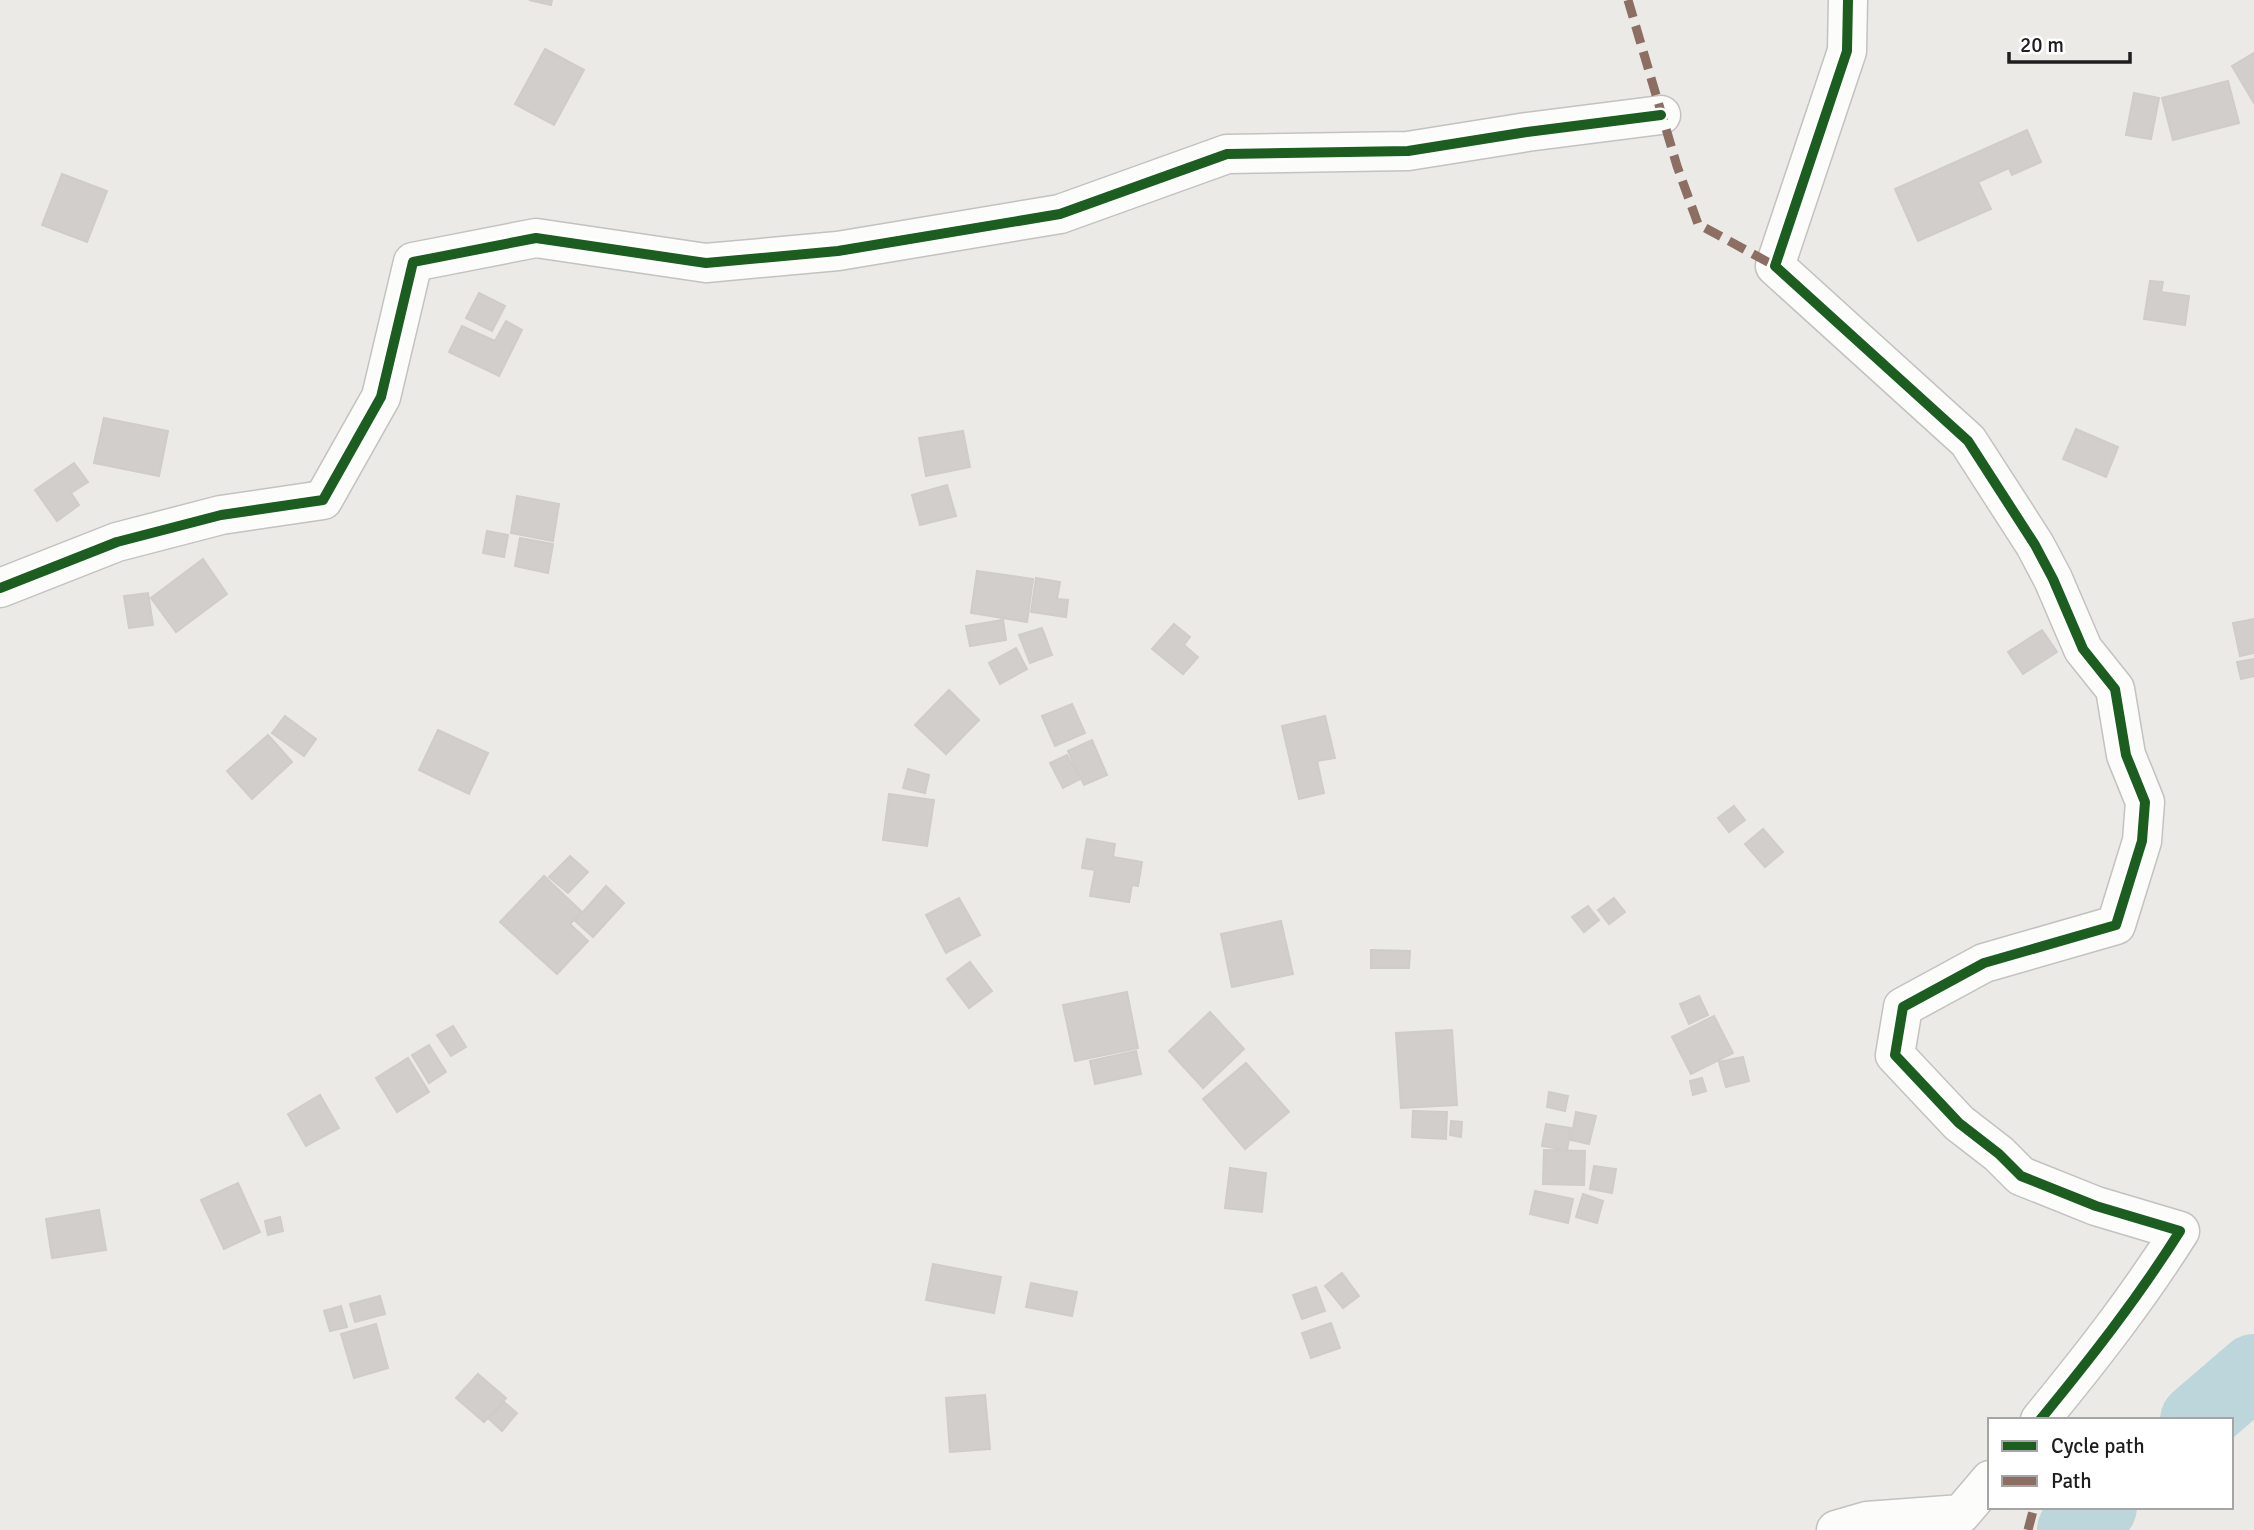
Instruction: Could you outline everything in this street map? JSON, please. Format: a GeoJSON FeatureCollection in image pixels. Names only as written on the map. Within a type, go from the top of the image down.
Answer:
{"type":"FeatureCollection","features":[{"type":"Feature","properties":{"kind":"street"},"geometry":{"type":"LineString","coordinates":[[1848,0],[1846,51],[1775,266],[1968,441],[2035,545],[2083,649],[2115,689],[2126,755],[2145,802],[2142,841],[2116,925],[1984,963],[1903,1007],[1895,1055],[1959,1123],[1999,1154],[2021,1176],[2096,1206],[2180,1231],[2116,1326],[2042,1418]]}},
{"type":"Feature","properties":{"kind":"street"},"geometry":{"type":"LineString","coordinates":[[0,588],[117,542],[221,515],[323,500],[381,397],[413,262],[536,238],[706,263],[838,251],[1060,214],[1227,154],[1408,151],[1661,115]]}},
{"type":"Feature","properties":{"kind":"street"},"geometry":{"type":"LineString","coordinates":[[1836,1530],[1867,1521],[1961,1514],[1988,1482]]}},
{"type":"Feature","properties":{"kind":"building"},"geometry":{"type":"Polygon","coordinates":[[[529,0],[552,0],[551,5],[529,0]]]}},
{"type":"Feature","properties":{"kind":"building"},"geometry":{"type":"Polygon","coordinates":[[[545,49],[584,70],[554,125],[515,104],[545,49]]]}},
{"type":"Feature","properties":{"kind":"building"},"geometry":{"type":"Polygon","coordinates":[[[2254,53],[2254,103],[2232,66],[2254,53]]]}},
{"type":"Feature","properties":{"kind":"building"},"geometry":{"type":"Polygon","coordinates":[[[2228,81],[2239,123],[2173,140],[2162,98],[2228,81]]]}},
{"type":"Feature","properties":{"kind":"building"},"geometry":{"type":"Polygon","coordinates":[[[2134,93],[2159,98],[2151,139],[2126,135],[2134,93]]]}},
{"type":"Feature","properties":{"kind":"building"},"geometry":{"type":"Polygon","coordinates":[[[2027,130],[2041,162],[2012,175],[2009,168],[1978,182],[1991,209],[1918,241],[1895,189],[2027,130]]]}},
{"type":"Feature","properties":{"kind":"building"},"geometry":{"type":"Polygon","coordinates":[[[62,174],[107,191],[87,242],[42,225],[62,174]]]}},
{"type":"Feature","properties":{"kind":"building"},"geometry":{"type":"Polygon","coordinates":[[[2150,281],[2163,282],[2161,292],[2189,296],[2185,325],[2144,319],[2150,281]]]}},
{"type":"Feature","properties":{"kind":"building"},"geometry":{"type":"Polygon","coordinates":[[[479,293],[505,306],[492,331],[466,318],[479,293]]]}},
{"type":"Feature","properties":{"kind":"building"},"geometry":{"type":"Polygon","coordinates":[[[506,321],[522,330],[499,376],[449,352],[462,326],[495,341],[506,321]]]}},
{"type":"Feature","properties":{"kind":"building"},"geometry":{"type":"Polygon","coordinates":[[[104,418],[168,431],[159,476],[94,463],[104,418]]]}},
{"type":"Feature","properties":{"kind":"building"},"geometry":{"type":"Polygon","coordinates":[[[2076,429],[2118,447],[2106,477],[2063,459],[2076,429]]]}},
{"type":"Feature","properties":{"kind":"building"},"geometry":{"type":"Polygon","coordinates":[[[963,431],[970,467],[926,476],[919,438],[963,431]]]}},
{"type":"Feature","properties":{"kind":"building"},"geometry":{"type":"Polygon","coordinates":[[[74,463],[88,482],[71,493],[79,505],[57,521],[35,490],[74,463]]]}},
{"type":"Feature","properties":{"kind":"building"},"geometry":{"type":"Polygon","coordinates":[[[947,485],[956,516],[920,525],[912,495],[947,485]]]}},
{"type":"Feature","properties":{"kind":"building"},"geometry":{"type":"Polygon","coordinates":[[[517,496],[559,504],[553,541],[511,533],[517,496]]]}},
{"type":"Feature","properties":{"kind":"building"},"geometry":{"type":"Polygon","coordinates":[[[487,531],[508,535],[504,557],[483,553],[487,531]]]}},
{"type":"Feature","properties":{"kind":"building"},"geometry":{"type":"Polygon","coordinates":[[[520,538],[553,544],[548,573],[515,566],[520,538]]]}},
{"type":"Feature","properties":{"kind":"building"},"geometry":{"type":"Polygon","coordinates":[[[203,559],[227,594],[176,632],[151,598],[203,559]]]}},
{"type":"Feature","properties":{"kind":"building"},"geometry":{"type":"Polygon","coordinates":[[[977,571],[1033,579],[1027,622],[971,613],[977,571]]]}},
{"type":"Feature","properties":{"kind":"building"},"geometry":{"type":"Polygon","coordinates":[[[1036,578],[1060,582],[1057,599],[1068,600],[1066,617],[1031,612],[1036,578]]]}},
{"type":"Feature","properties":{"kind":"building"},"geometry":{"type":"Polygon","coordinates":[[[148,593],[153,625],[129,628],[124,596],[148,593]]]}},
{"type":"Feature","properties":{"kind":"building"},"geometry":{"type":"Polygon","coordinates":[[[2254,619],[2254,653],[2240,656],[2233,623],[2254,619]]]}},
{"type":"Feature","properties":{"kind":"building"},"geometry":{"type":"Polygon","coordinates":[[[1003,620],[1006,640],[970,646],[966,626],[1003,620]]]}},
{"type":"Feature","properties":{"kind":"building"},"geometry":{"type":"Polygon","coordinates":[[[1174,624],[1190,637],[1184,645],[1198,657],[1183,674],[1152,649],[1174,624]]]}},
{"type":"Feature","properties":{"kind":"building"},"geometry":{"type":"Polygon","coordinates":[[[1042,628],[1052,655],[1030,663],[1019,635],[1042,628]]]}},
{"type":"Feature","properties":{"kind":"building"},"geometry":{"type":"Polygon","coordinates":[[[2042,630],[2057,652],[2023,674],[2008,652],[2042,630]]]}},
{"type":"Feature","properties":{"kind":"building"},"geometry":{"type":"Polygon","coordinates":[[[1016,648],[1027,669],[1000,684],[989,663],[1016,648]]]}},
{"type":"Feature","properties":{"kind":"building"},"geometry":{"type":"Polygon","coordinates":[[[2254,659],[2254,676],[2241,679],[2237,662],[2254,659]]]}},
{"type":"Feature","properties":{"kind":"building"},"geometry":{"type":"Polygon","coordinates":[[[949,690],[979,720],[946,754],[915,725],[949,690]]]}},
{"type":"Feature","properties":{"kind":"building"},"geometry":{"type":"Polygon","coordinates":[[[1072,704],[1085,733],[1055,746],[1042,716],[1072,704]]]}},
{"type":"Feature","properties":{"kind":"building"},"geometry":{"type":"Polygon","coordinates":[[[285,716],[316,739],[304,756],[272,733],[285,716]]]}},
{"type":"Feature","properties":{"kind":"building"},"geometry":{"type":"Polygon","coordinates":[[[1325,716],[1335,758],[1317,761],[1324,793],[1299,799],[1282,726],[1325,716]]]}},
{"type":"Feature","properties":{"kind":"building"},"geometry":{"type":"Polygon","coordinates":[[[438,730],[488,753],[469,794],[419,770],[438,730]]]}},
{"type":"Feature","properties":{"kind":"building"},"geometry":{"type":"Polygon","coordinates":[[[268,735],[292,762],[252,799],[227,771],[268,735]]]}},
{"type":"Feature","properties":{"kind":"building"},"geometry":{"type":"Polygon","coordinates":[[[1092,740],[1107,775],[1084,785],[1068,751],[1092,740]]]}},
{"type":"Feature","properties":{"kind":"building"},"geometry":{"type":"Polygon","coordinates":[[[1067,755],[1080,779],[1063,788],[1050,763],[1067,755]]]}},
{"type":"Feature","properties":{"kind":"building"},"geometry":{"type":"Polygon","coordinates":[[[908,769],[929,775],[925,793],[903,788],[908,769]]]}},
{"type":"Feature","properties":{"kind":"building"},"geometry":{"type":"Polygon","coordinates":[[[889,794],[934,800],[927,846],[883,840],[889,794]]]}},
{"type":"Feature","properties":{"kind":"building"},"geometry":{"type":"Polygon","coordinates":[[[1734,806],[1745,820],[1729,832],[1718,818],[1734,806]]]}},
{"type":"Feature","properties":{"kind":"building"},"geometry":{"type":"Polygon","coordinates":[[[1763,829],[1783,852],[1765,867],[1745,844],[1763,829]]]}},
{"type":"Feature","properties":{"kind":"building"},"geometry":{"type":"Polygon","coordinates":[[[1087,839],[1115,844],[1113,857],[1142,862],[1138,886],[1132,885],[1129,902],[1090,896],[1095,870],[1082,868],[1087,839]]]}},
{"type":"Feature","properties":{"kind":"building"},"geometry":{"type":"Polygon","coordinates":[[[570,856],[588,872],[568,893],[549,877],[570,856]]]}},
{"type":"Feature","properties":{"kind":"building"},"geometry":{"type":"Polygon","coordinates":[[[544,876],[582,912],[570,924],[588,941],[557,974],[500,922],[544,876]]]}},
{"type":"Feature","properties":{"kind":"building"},"geometry":{"type":"Polygon","coordinates":[[[606,886],[624,903],[593,937],[575,921],[606,886]]]}},
{"type":"Feature","properties":{"kind":"building"},"geometry":{"type":"Polygon","coordinates":[[[959,898],[980,935],[946,953],[926,915],[959,898]]]}},
{"type":"Feature","properties":{"kind":"building"},"geometry":{"type":"Polygon","coordinates":[[[1614,898],[1625,912],[1609,924],[1598,910],[1614,898]]]}},
{"type":"Feature","properties":{"kind":"building"},"geometry":{"type":"Polygon","coordinates":[[[1588,906],[1599,920],[1584,932],[1572,917],[1588,906]]]}},
{"type":"Feature","properties":{"kind":"building"},"geometry":{"type":"Polygon","coordinates":[[[1281,921],[1293,974],[1232,987],[1221,934],[1281,921]]]}},
{"type":"Feature","properties":{"kind":"building"},"geometry":{"type":"Polygon","coordinates":[[[1371,950],[1410,951],[1409,968],[1371,968],[1371,950]]]}},
{"type":"Feature","properties":{"kind":"building"},"geometry":{"type":"Polygon","coordinates":[[[970,962],[992,991],[969,1008],[947,979],[970,962]]]}},
{"type":"Feature","properties":{"kind":"building"},"geometry":{"type":"Polygon","coordinates":[[[1127,992],[1138,1048],[1075,1061],[1063,1005],[1127,992]]]}},
{"type":"Feature","properties":{"kind":"building"},"geometry":{"type":"Polygon","coordinates":[[[1699,996],[1708,1015],[1689,1024],[1680,1004],[1699,996]]]}},
{"type":"Feature","properties":{"kind":"building"},"geometry":{"type":"Polygon","coordinates":[[[1210,1012],[1244,1049],[1203,1088],[1169,1051],[1210,1012]]]}},
{"type":"Feature","properties":{"kind":"building"},"geometry":{"type":"Polygon","coordinates":[[[1714,1016],[1733,1053],[1691,1074],[1672,1037],[1714,1016]]]}},
{"type":"Feature","properties":{"kind":"building"},"geometry":{"type":"Polygon","coordinates":[[[453,1026],[466,1047],[451,1056],[437,1035],[453,1026]]]}},
{"type":"Feature","properties":{"kind":"building"},"geometry":{"type":"Polygon","coordinates":[[[1452,1030],[1457,1105],[1401,1108],[1396,1033],[1452,1030]]]}},
{"type":"Feature","properties":{"kind":"building"},"geometry":{"type":"Polygon","coordinates":[[[429,1045],[446,1072],[429,1083],[412,1055],[429,1045]]]}},
{"type":"Feature","properties":{"kind":"building"},"geometry":{"type":"Polygon","coordinates":[[[1136,1051],[1141,1074],[1095,1084],[1090,1061],[1136,1051]]]}},
{"type":"Feature","properties":{"kind":"building"},"geometry":{"type":"Polygon","coordinates":[[[1743,1057],[1749,1081],[1726,1087],[1719,1062],[1743,1057]]]}},
{"type":"Feature","properties":{"kind":"building"},"geometry":{"type":"Polygon","coordinates":[[[408,1058],[429,1092],[397,1112],[376,1078],[408,1058]]]}},
{"type":"Feature","properties":{"kind":"building"},"geometry":{"type":"Polygon","coordinates":[[[1246,1063],[1289,1112],[1245,1149],[1203,1099],[1246,1063]]]}},
{"type":"Feature","properties":{"kind":"building"},"geometry":{"type":"Polygon","coordinates":[[[1702,1078],[1706,1091],[1693,1095],[1690,1081],[1702,1078]]]}},
{"type":"Feature","properties":{"kind":"building"},"geometry":{"type":"Polygon","coordinates":[[[1549,1092],[1568,1096],[1565,1111],[1547,1107],[1549,1092]]]}},
{"type":"Feature","properties":{"kind":"building"},"geometry":{"type":"Polygon","coordinates":[[[320,1095],[339,1128],[306,1146],[288,1114],[320,1095]]]}},
{"type":"Feature","properties":{"kind":"building"},"geometry":{"type":"Polygon","coordinates":[[[1413,1111],[1447,1112],[1446,1139],[1412,1137],[1413,1111]]]}},
{"type":"Feature","properties":{"kind":"building"},"geometry":{"type":"Polygon","coordinates":[[[1576,1112],[1596,1116],[1589,1144],[1571,1140],[1576,1112]]]}},
{"type":"Feature","properties":{"kind":"building"},"geometry":{"type":"Polygon","coordinates":[[[1451,1121],[1462,1122],[1461,1137],[1450,1135],[1451,1121]]]}},
{"type":"Feature","properties":{"kind":"building"},"geometry":{"type":"Polygon","coordinates":[[[1546,1124],[1571,1128],[1567,1150],[1542,1146],[1546,1124]]]}},
{"type":"Feature","properties":{"kind":"building"},"geometry":{"type":"Polygon","coordinates":[[[1544,1150],[1585,1151],[1584,1185],[1543,1184],[1544,1150]]]}},
{"type":"Feature","properties":{"kind":"building"},"geometry":{"type":"Polygon","coordinates":[[[1594,1166],[1616,1169],[1612,1193],[1590,1189],[1594,1166]]]}},
{"type":"Feature","properties":{"kind":"building"},"geometry":{"type":"Polygon","coordinates":[[[1230,1168],[1266,1173],[1262,1212],[1225,1208],[1230,1168]]]}},
{"type":"Feature","properties":{"kind":"building"},"geometry":{"type":"Polygon","coordinates":[[[238,1183],[260,1232],[224,1249],[201,1200],[238,1183]]]}},
{"type":"Feature","properties":{"kind":"building"},"geometry":{"type":"Polygon","coordinates":[[[1535,1191],[1573,1199],[1568,1223],[1530,1214],[1535,1191]]]}},
{"type":"Feature","properties":{"kind":"building"},"geometry":{"type":"Polygon","coordinates":[[[1583,1194],[1603,1201],[1597,1223],[1576,1217],[1583,1194]]]}},
{"type":"Feature","properties":{"kind":"building"},"geometry":{"type":"Polygon","coordinates":[[[99,1210],[106,1250],[52,1258],[46,1219],[99,1210]]]}},
{"type":"Feature","properties":{"kind":"building"},"geometry":{"type":"Polygon","coordinates":[[[280,1217],[283,1231],[268,1235],[265,1221],[280,1217]]]}},
{"type":"Feature","properties":{"kind":"building"},"geometry":{"type":"Polygon","coordinates":[[[933,1264],[1001,1277],[994,1313],[926,1300],[933,1264]]]}},
{"type":"Feature","properties":{"kind":"building"},"geometry":{"type":"Polygon","coordinates":[[[1342,1273],[1359,1296],[1343,1308],[1325,1286],[1342,1273]]]}},
{"type":"Feature","properties":{"kind":"building"},"geometry":{"type":"Polygon","coordinates":[[[1031,1283],[1077,1292],[1072,1316],[1026,1307],[1031,1283]]]}},
{"type":"Feature","properties":{"kind":"building"},"geometry":{"type":"Polygon","coordinates":[[[1316,1287],[1325,1311],[1302,1319],[1293,1295],[1316,1287]]]}},
{"type":"Feature","properties":{"kind":"building"},"geometry":{"type":"Polygon","coordinates":[[[380,1296],[385,1314],[355,1322],[350,1304],[380,1296]]]}},
{"type":"Feature","properties":{"kind":"building"},"geometry":{"type":"Polygon","coordinates":[[[341,1306],[347,1327],[330,1331],[324,1311],[341,1306]]]}},
{"type":"Feature","properties":{"kind":"building"},"geometry":{"type":"Polygon","coordinates":[[[1331,1323],[1340,1348],[1311,1358],[1302,1333],[1331,1323]]]}},
{"type":"Feature","properties":{"kind":"building"},"geometry":{"type":"Polygon","coordinates":[[[376,1324],[388,1368],[354,1378],[341,1334],[376,1324]]]}},
{"type":"Feature","properties":{"kind":"building"},"geometry":{"type":"Polygon","coordinates":[[[478,1374],[506,1398],[484,1422],[456,1398],[478,1374]]]}},
{"type":"Feature","properties":{"kind":"building"},"geometry":{"type":"Polygon","coordinates":[[[985,1395],[990,1449],[950,1452],[946,1398],[985,1395]]]}},
{"type":"Feature","properties":{"kind":"building"},"geometry":{"type":"Polygon","coordinates":[[[504,1402],[517,1413],[502,1431],[489,1419],[504,1402]]]}},
{"type":"Feature","properties":{"kind":"waterway"},"geometry":{"type":"LineString","coordinates":[[2199,1418],[2254,1371]]}},
{"type":"Feature","properties":{"kind":"waterway"},"geometry":{"type":"LineString","coordinates":[[2074,1530],[2098,1509]]}},
{"type":"Feature","properties":{"kind":"marked path"},"geometry":{"type":"LineString","coordinates":[[1628,0],[1677,166],[1698,224],[1775,266]]}},
{"type":"Feature","properties":{"kind":"marked path"},"geometry":{"type":"LineString","coordinates":[[2028,1530],[2033,1509]]}},
{"type":"Feature","properties":{"kind":"cycle path"},"geometry":{"type":"LineString","coordinates":[[1848,0],[1847,51],[1775,266],[1968,441],[2035,545],[2083,649],[2115,689],[2126,755],[2145,802],[2142,841],[2116,925],[1984,963],[1903,1007],[1895,1055],[1959,1123],[1999,1154],[2021,1176],[2096,1206],[2180,1231],[2113,1328],[2042,1418]]}},
{"type":"Feature","properties":{"kind":"cycle path"},"geometry":{"type":"LineString","coordinates":[[0,588],[117,542],[221,515],[323,500],[381,397],[413,262],[536,238],[706,263],[838,251],[1060,214],[1227,154],[1408,151],[1661,115]]}}]}
